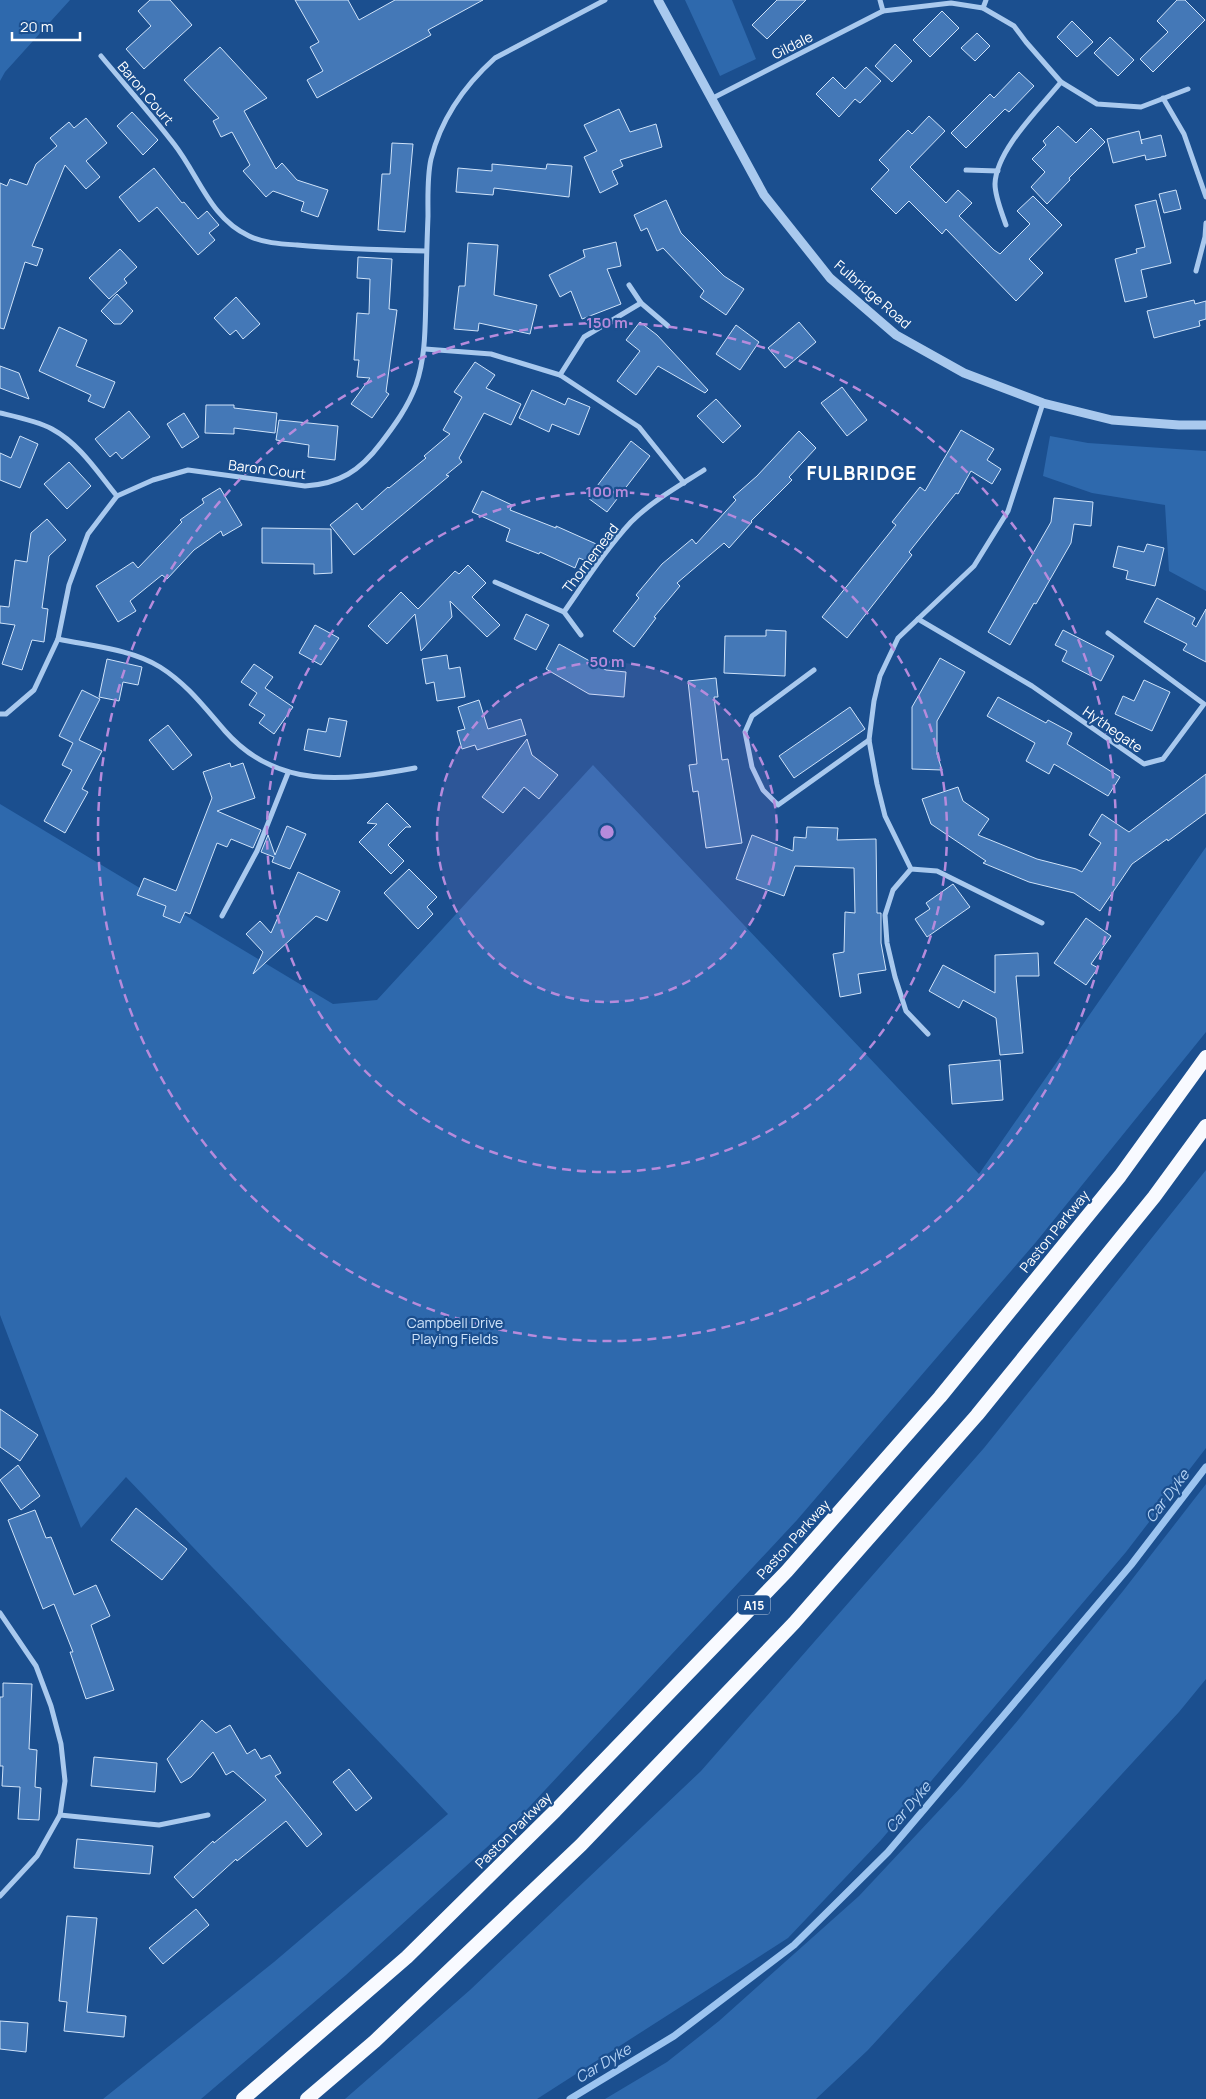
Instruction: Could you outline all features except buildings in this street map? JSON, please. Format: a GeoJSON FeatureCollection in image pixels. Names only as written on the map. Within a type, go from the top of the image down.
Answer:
{"type":"FeatureCollection","features":[{"type":"Feature","properties":{"kind":"highway","name":"Paston Parkway"},"geometry":{"type":"LineString","coordinates":[[243,2099],[407,1957],[555,1811],[787,1571],[940,1397],[1108,1191],[1206,1057]]}},
{"type":"Feature","properties":{"kind":"highway"},"geometry":{"type":"LineString","coordinates":[[307,2099],[375,2041],[581,1844],[794,1623],[976,1415],[1154,1197],[1206,1126]]}},
{"type":"Feature","properties":{"kind":"street","name":"Baron Court"},"geometry":{"type":"LineString","coordinates":[[0,714],[6,714],[34,690],[58,639],[69,585],[88,534],[118,496],[154,480],[188,470],[305,486],[321,485],[338,480],[354,472],[390,432],[403,412],[415,386],[425,349],[426,252],[431,160],[439,134],[451,110],[482,70],[495,58],[605,0]]}},
{"type":"Feature","properties":{"kind":"street","name":"Fulbridge Road"},"geometry":{"type":"LineString","coordinates":[[658,0],[710,99],[764,195],[830,278],[896,335],[964,372],[1043,403],[1112,420],[1206,425]]}},
{"type":"Feature","properties":{"kind":"street"},"geometry":{"type":"LineString","coordinates":[[880,0],[883,11]]}},
{"type":"Feature","properties":{"kind":"street"},"geometry":{"type":"LineString","coordinates":[[983,8],[986,0]]}},
{"type":"Feature","properties":{"kind":"street","name":"Gildale"},"geometry":{"type":"LineString","coordinates":[[710,99],[883,11],[951,3],[983,8],[1014,26],[1061,82],[1097,104],[1141,107],[1188,89]]}},
{"type":"Feature","properties":{"kind":"street","name":"Baron Court"},"geometry":{"type":"LineString","coordinates":[[101,56],[173,142],[191,166],[208,202],[230,225],[250,237],[276,243],[426,252]]}},
{"type":"Feature","properties":{"kind":"street"},"geometry":{"type":"LineString","coordinates":[[1006,225],[995,185],[1000,163],[1014,141],[1061,82]]}},
{"type":"Feature","properties":{"kind":"street"},"geometry":{"type":"LineString","coordinates":[[1163,98],[1184,134],[1206,197]]}},
{"type":"Feature","properties":{"kind":"street"},"geometry":{"type":"LineString","coordinates":[[966,170],[998,171]]}},
{"type":"Feature","properties":{"kind":"street"},"geometry":{"type":"LineString","coordinates":[[1196,271],[1203,255],[1206,223]]}},
{"type":"Feature","properties":{"kind":"street"},"geometry":{"type":"LineString","coordinates":[[629,284],[641,303],[668,326]]}},
{"type":"Feature","properties":{"kind":"street"},"geometry":{"type":"LineString","coordinates":[[560,375],[584,337],[641,303]]}},
{"type":"Feature","properties":{"kind":"street"},"geometry":{"type":"LineString","coordinates":[[425,349],[491,354],[560,375],[639,427],[684,482]]}},
{"type":"Feature","properties":{"kind":"street"},"geometry":{"type":"LineString","coordinates":[[911,869],[885,816],[869,740],[874,702],[880,676],[898,638],[974,566],[1008,511],[1043,403]]}},
{"type":"Feature","properties":{"kind":"street"},"geometry":{"type":"LineString","coordinates":[[0,412],[52,429],[77,447],[118,496]]}},
{"type":"Feature","properties":{"kind":"street","name":"Thornemead"},"geometry":{"type":"LineString","coordinates":[[564,612],[589,576],[632,522],[663,496],[704,470]]}},
{"type":"Feature","properties":{"kind":"street","name":"Thornemead"},"geometry":{"type":"LineString","coordinates":[[495,582],[564,612],[581,635]]}},
{"type":"Feature","properties":{"kind":"street","name":"Hythegate"},"geometry":{"type":"LineString","coordinates":[[918,619],[1032,686],[1144,764],[1162,759],[1204,704],[1108,633]]}},
{"type":"Feature","properties":{"kind":"street"},"geometry":{"type":"LineString","coordinates":[[58,639],[136,656],[158,666],[175,677],[196,695],[226,732],[247,752],[288,773],[325,779],[355,778],[415,768]]}},
{"type":"Feature","properties":{"kind":"street"},"geometry":{"type":"LineString","coordinates":[[814,670],[752,716],[745,732],[752,767],[763,790],[778,805],[869,740]]}},
{"type":"Feature","properties":{"kind":"street"},"geometry":{"type":"LineString","coordinates":[[222,916],[257,851],[288,773]]}},
{"type":"Feature","properties":{"kind":"street"},"geometry":{"type":"LineString","coordinates":[[911,869],[936,871],[1042,923]]}},
{"type":"Feature","properties":{"kind":"street"},"geometry":{"type":"LineString","coordinates":[[911,869],[893,890],[885,915],[887,943],[906,1011],[928,1034]]}},
{"type":"Feature","properties":{"kind":"street"},"geometry":{"type":"LineString","coordinates":[[0,1613],[36,1666],[51,1706],[61,1744],[65,1781],[60,1815],[37,1856],[0,1896]]}},
{"type":"Feature","properties":{"kind":"street"},"geometry":{"type":"LineString","coordinates":[[60,1815],[159,1825],[208,1815]]}},
{"type":"Feature","properties":{"kind":"green space"},"geometry":{"type":"Polygon","coordinates":[[[0,0],[70,0],[5,72],[0,81],[0,0]]]}},
{"type":"Feature","properties":{"kind":"green space"},"geometry":{"type":"Polygon","coordinates":[[[685,0],[732,0],[756,59],[720,76],[685,0]]]}},
{"type":"Feature","properties":{"kind":"green space"},"geometry":{"type":"Polygon","coordinates":[[[1050,436],[1088,443],[1206,451],[1206,591],[1169,571],[1165,505],[1092,493],[1043,476],[1050,436]]]}},
{"type":"Feature","properties":{"kind":"green space","name":"Campbell Drive Playing Fields"},"geometry":{"type":"Polygon","coordinates":[[[593,765],[979,1174],[1206,847],[1206,1032],[1036,1242],[797,1520],[518,1819],[346,1975],[201,2099],[103,2099],[274,1962],[448,1814],[126,1477],[81,1528],[0,1315],[0,804],[333,1004],[377,1000],[593,765]]]}},
{"type":"Feature","properties":{"kind":"green space"},"geometry":{"type":"Polygon","coordinates":[[[1206,1170],[1206,1448],[1126,1552],[881,1840],[788,1938],[537,2099],[345,2099],[470,1990],[701,1771],[984,1448],[1206,1170]]]}},
{"type":"Feature","properties":{"kind":"green space"},"geometry":{"type":"Polygon","coordinates":[[[1206,1484],[1206,1679],[1179,1712],[868,2050],[816,2099],[605,2099],[667,2062],[719,2021],[859,1896],[962,1786],[1019,1719],[1123,1591],[1206,1484]]]}},
{"type":"Feature","properties":{"kind":"waterway","name":"Car Dyke"},"geometry":{"type":"LineString","coordinates":[[570,2099],[674,2036],[794,1945],[888,1852],[1131,1565],[1206,1467]]}},
{"type":"Feature","properties":{"kind":"district","name":"FULBRIDGE"},"geometry":{"type":"Point","coordinates":[862,473]}}]}
